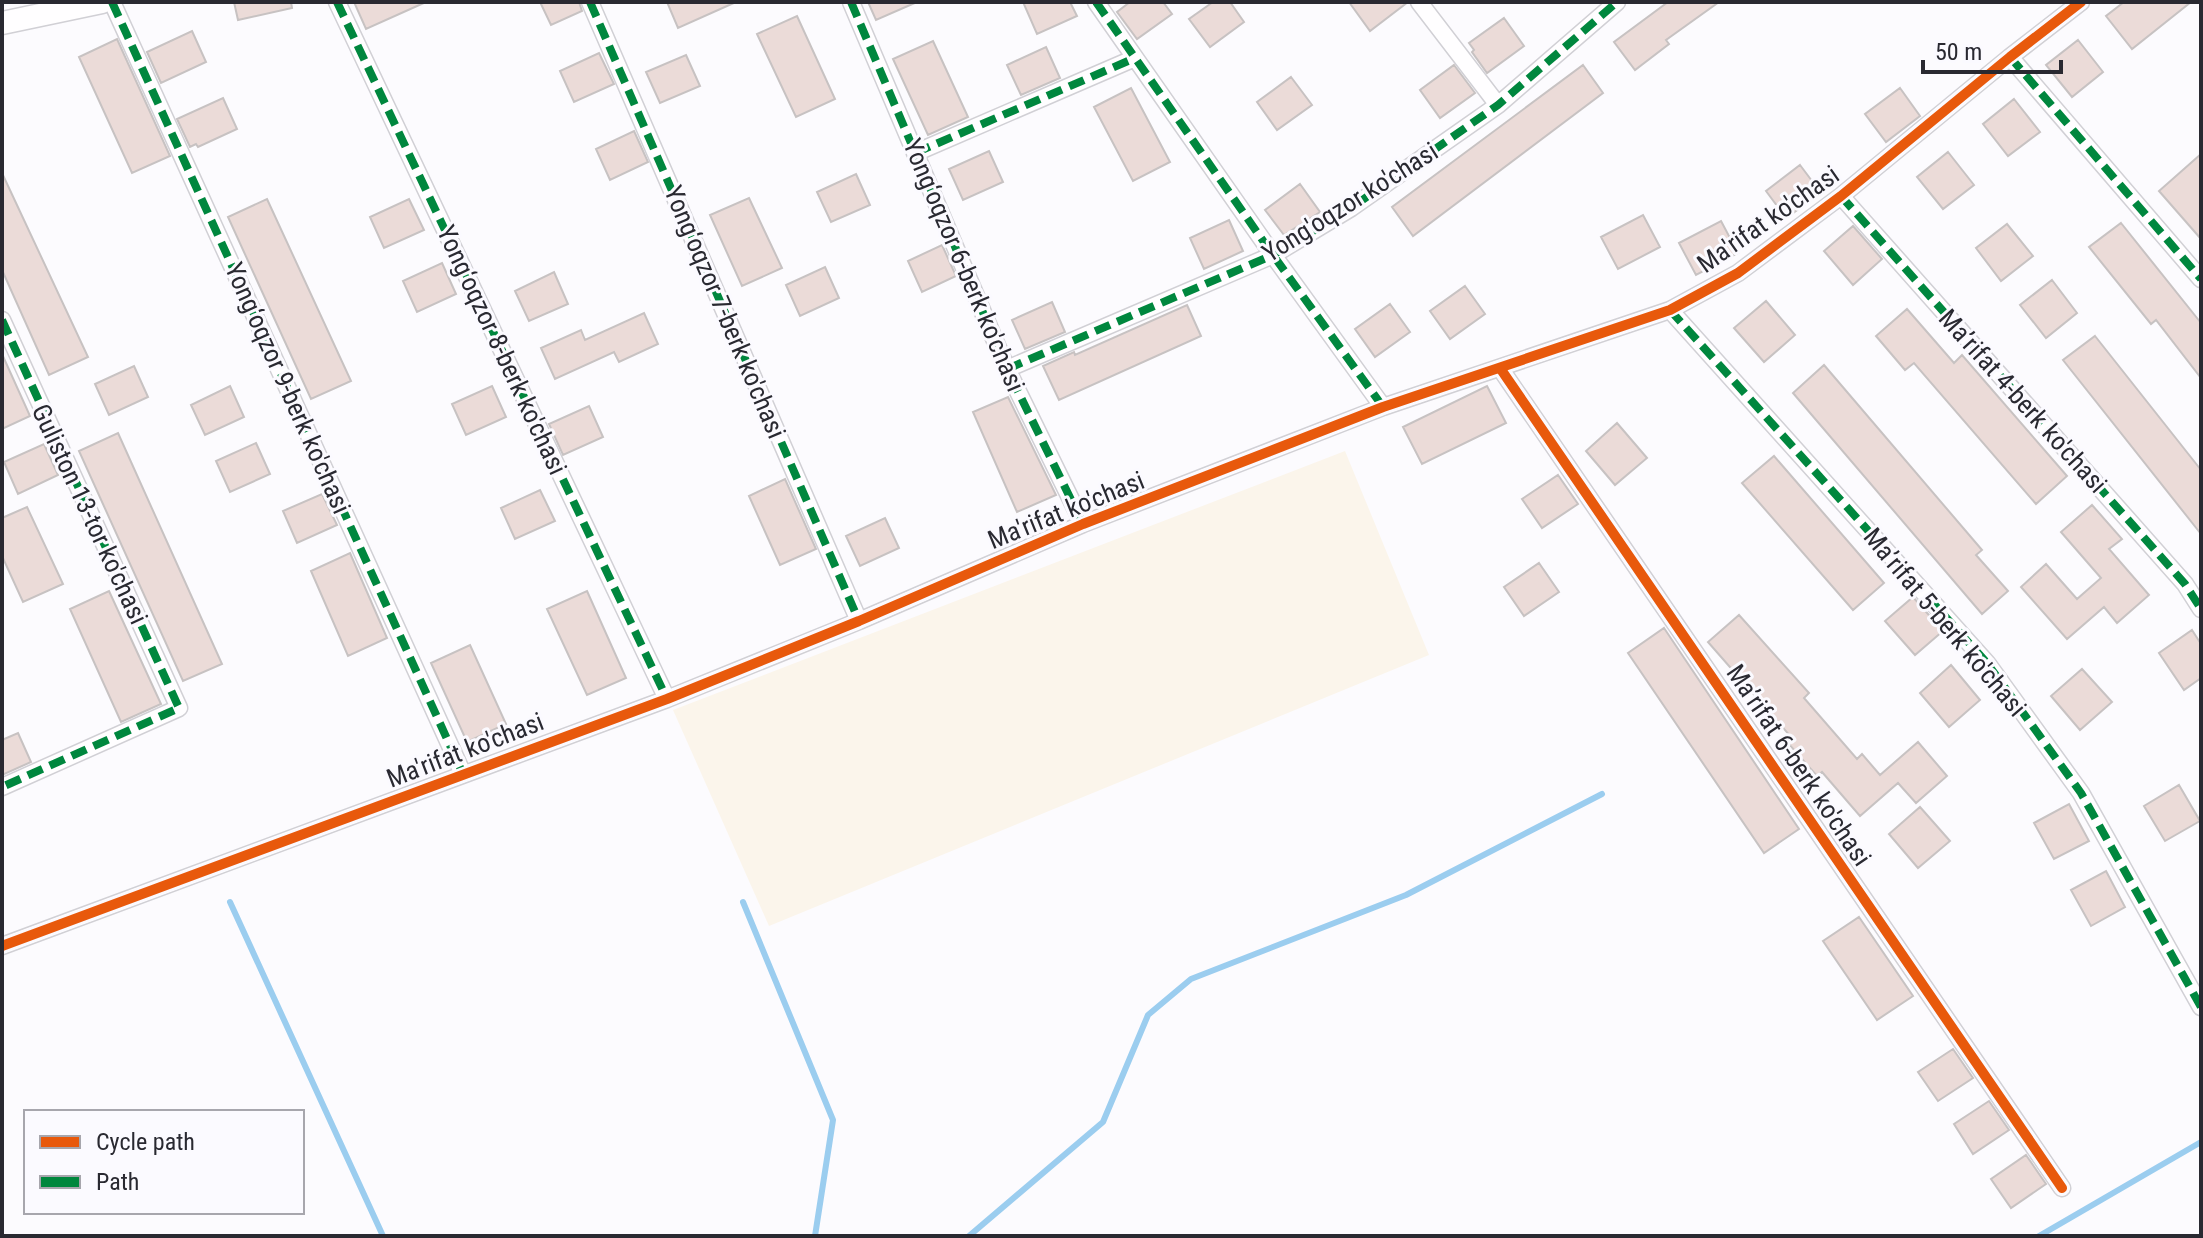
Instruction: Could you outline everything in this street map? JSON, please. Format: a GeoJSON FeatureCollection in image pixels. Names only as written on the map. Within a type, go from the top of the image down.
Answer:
{"type":"FeatureCollection","features":[{"type":"Feature","properties":{"kind":"main road"},"geometry":{"type":"LineString","coordinates":[[2,23],[102,2]]}},
{"type":"Feature","properties":{"kind":"street","name":"Yong‘oqzor 9-berk ko'chasi"},"geometry":{"type":"LineString","coordinates":[[112,2],[463,774]]}},
{"type":"Feature","properties":{"kind":"street","name":"Yong‘oqzor 8-berk ko'chasi"},"geometry":{"type":"LineString","coordinates":[[337,2],[667,699]]}},
{"type":"Feature","properties":{"kind":"street","name":"Yong‘oqzor 7-berk ko'chasi"},"geometry":{"type":"LineString","coordinates":[[590,2],[859,621]]}},
{"type":"Feature","properties":{"kind":"street","name":"Yong‘oqzor 6-berk ko'chasi"},"geometry":{"type":"LineString","coordinates":[[851,2],[1007,369],[1083,524]]}},
{"type":"Feature","properties":{"kind":"street"},"geometry":{"type":"LineString","coordinates":[[1096,2],[1383,407]]}},
{"type":"Feature","properties":{"kind":"street"},"geometry":{"type":"LineString","coordinates":[[1419,2],[1498,105]]}},
{"type":"Feature","properties":{"kind":"street","name":"Yong'oqzor ko'chasi"},"geometry":{"type":"LineString","coordinates":[[1007,369],[1273,255],[1351,208],[1498,105],[1617,2]]}},
{"type":"Feature","properties":{"kind":"street","name":"Ma'rifat ko'chasi"},"geometry":{"type":"LineString","coordinates":[[2,946],[667,699],[859,621],[1083,524],[1383,407],[1670,310],[1738,273],[1841,196],[2074,4]]}},
{"type":"Feature","properties":{"kind":"street"},"geometry":{"type":"LineString","coordinates":[[2010,57],[2201,279]]}},
{"type":"Feature","properties":{"kind":"street"},"geometry":{"type":"LineString","coordinates":[[915,153],[1135,58]]}},
{"type":"Feature","properties":{"kind":"street","name":"Ma’rifat 4-berk ko'chasi"},"geometry":{"type":"LineString","coordinates":[[1841,196],[2185,584],[2201,609]]}},
{"type":"Feature","properties":{"kind":"street","name":"Ma’rifat 5-berk ko'chasi"},"geometry":{"type":"LineString","coordinates":[[1670,310],[1987,663],[2081,793],[2201,1007]]}},
{"type":"Feature","properties":{"kind":"street","name":"Guliston 13-tor ko'chasi"},"geometry":{"type":"LineString","coordinates":[[2,320],[179,708],[2,787]]}},
{"type":"Feature","properties":{"kind":"street","name":"Ma’rifat 6-berk ko'chasi"},"geometry":{"type":"LineString","coordinates":[[1500,368],[2062,1188]]}},
{"type":"Feature","properties":{"kind":"shaded area"},"geometry":{"type":"Polygon","coordinates":[[[1345,451],[1429,655],[769,926],[673,710],[1345,451]]]}},
{"type":"Feature","properties":{"kind":"building"},"geometry":{"type":"Polygon","coordinates":[[[234,2],[291,2],[292,8],[238,20],[234,2]]]}},
{"type":"Feature","properties":{"kind":"building"},"geometry":{"type":"Polygon","coordinates":[[[354,2],[426,2],[366,29],[354,2]]]}},
{"type":"Feature","properties":{"kind":"building"},"geometry":{"type":"Polygon","coordinates":[[[540,2],[579,2],[582,11],[551,25],[540,2]]]}},
{"type":"Feature","properties":{"kind":"building"},"geometry":{"type":"Polygon","coordinates":[[[667,2],[736,2],[678,28],[667,2]]]}},
{"type":"Feature","properties":{"kind":"building"},"geometry":{"type":"Polygon","coordinates":[[[868,2],[917,2],[876,20],[868,2]]]}},
{"type":"Feature","properties":{"kind":"building"},"geometry":{"type":"Polygon","coordinates":[[[1023,2],[1070,2],[1077,16],[1037,34],[1023,2]]]}},
{"type":"Feature","properties":{"kind":"building"},"geometry":{"type":"Polygon","coordinates":[[[1130,2],[1163,2],[1172,14],[1137,39],[1117,12],[1130,2]]]}},
{"type":"Feature","properties":{"kind":"building"},"geometry":{"type":"Polygon","coordinates":[[[1213,2],[1230,2],[1244,22],[1210,47],[1189,19],[1213,2]]]}},
{"type":"Feature","properties":{"kind":"building"},"geometry":{"type":"Polygon","coordinates":[[[1349,2],[1408,2],[1370,31],[1349,2]]]}},
{"type":"Feature","properties":{"kind":"building"},"geometry":{"type":"Polygon","coordinates":[[[1668,2],[1719,2],[1666,40],[1669,44],[1635,70],[1614,42],[1668,2]]]}},
{"type":"Feature","properties":{"kind":"building"},"geometry":{"type":"Polygon","coordinates":[[[2124,2],[2191,2],[2132,49],[2106,16],[2124,2]]]}},
{"type":"Feature","properties":{"kind":"building"},"geometry":{"type":"Polygon","coordinates":[[[797,16],[835,99],[796,117],[757,34],[797,16]]]}},
{"type":"Feature","properties":{"kind":"building"},"geometry":{"type":"Polygon","coordinates":[[[1504,18],[1524,46],[1487,73],[1469,43],[1504,18]]]}},
{"type":"Feature","properties":{"kind":"building"},"geometry":{"type":"Polygon","coordinates":[[[192,31],[206,62],[161,83],[147,52],[192,31]]]}},
{"type":"Feature","properties":{"kind":"building"},"geometry":{"type":"Polygon","coordinates":[[[117,39],[170,156],[132,173],[79,57],[117,39]]]}},
{"type":"Feature","properties":{"kind":"building"},"geometry":{"type":"Polygon","coordinates":[[[2078,40],[2103,72],[2072,97],[2046,65],[2078,40]]]}},
{"type":"Feature","properties":{"kind":"building"},"geometry":{"type":"Polygon","coordinates":[[[933,41],[968,117],[928,135],[893,59],[933,41]]]}},
{"type":"Feature","properties":{"kind":"building"},"geometry":{"type":"Polygon","coordinates":[[[1046,47],[1060,78],[1021,95],[1007,65],[1046,47]]]}},
{"type":"Feature","properties":{"kind":"building"},"geometry":{"type":"Polygon","coordinates":[[[599,53],[614,84],[574,102],[560,71],[599,53]]]}},
{"type":"Feature","properties":{"kind":"building"},"geometry":{"type":"Polygon","coordinates":[[[686,55],[700,86],[660,103],[646,72],[686,55]]]}},
{"type":"Feature","properties":{"kind":"building"},"geometry":{"type":"Polygon","coordinates":[[[1454,65],[1475,93],[1440,118],[1420,90],[1454,65]]]}},
{"type":"Feature","properties":{"kind":"building"},"geometry":{"type":"Polygon","coordinates":[[[1583,65],[1603,93],[1413,236],[1392,207],[1583,65]]]}},
{"type":"Feature","properties":{"kind":"building"},"geometry":{"type":"Polygon","coordinates":[[[1291,77],[1312,105],[1277,130],[1257,102],[1291,77]]]}},
{"type":"Feature","properties":{"kind":"building"},"geometry":{"type":"Polygon","coordinates":[[[1131,88],[1170,162],[1133,181],[1094,107],[1131,88]]]}},
{"type":"Feature","properties":{"kind":"building"},"geometry":{"type":"Polygon","coordinates":[[[1900,88],[1920,116],[1886,142],[1865,114],[1900,88]]]}},
{"type":"Feature","properties":{"kind":"building"},"geometry":{"type":"Polygon","coordinates":[[[223,98],[237,129],[198,147],[196,144],[190,147],[177,119],[223,98]]]}},
{"type":"Feature","properties":{"kind":"building"},"geometry":{"type":"Polygon","coordinates":[[[2014,99],[2040,132],[2008,156],[1983,124],[2014,99]]]}},
{"type":"Feature","properties":{"kind":"building"},"geometry":{"type":"Polygon","coordinates":[[[634,131],[648,162],[610,180],[596,149],[634,131]]]}},
{"type":"Feature","properties":{"kind":"building"},"geometry":{"type":"Polygon","coordinates":[[[989,151],[1003,182],[963,200],[949,169],[989,151]]]}},
{"type":"Feature","properties":{"kind":"building"},"geometry":{"type":"Polygon","coordinates":[[[1948,152],[1974,185],[1943,209],[1917,177],[1948,152]]]}},
{"type":"Feature","properties":{"kind":"building"},"geometry":{"type":"Polygon","coordinates":[[[2201,154],[2201,239],[2159,191],[2201,154]]]}},
{"type":"Feature","properties":{"kind":"building"},"geometry":{"type":"Polygon","coordinates":[[[1800,165],[1821,193],[1786,218],[1766,191],[1800,165]]]}},
{"type":"Feature","properties":{"kind":"building"},"geometry":{"type":"Polygon","coordinates":[[[2,173],[88,357],[49,375],[2,270],[2,173]]]}},
{"type":"Feature","properties":{"kind":"building"},"geometry":{"type":"Polygon","coordinates":[[[856,174],[870,205],[831,222],[817,192],[856,174]]]}},
{"type":"Feature","properties":{"kind":"building"},"geometry":{"type":"Polygon","coordinates":[[[1300,184],[1320,212],[1284,235],[1265,210],[1300,184]]]}},
{"type":"Feature","properties":{"kind":"building"},"geometry":{"type":"Polygon","coordinates":[[[749,198],[782,268],[742,286],[710,215],[749,198]]]}},
{"type":"Feature","properties":{"kind":"building"},"geometry":{"type":"Polygon","coordinates":[[[267,199],[351,381],[311,399],[228,217],[267,199]]]}},
{"type":"Feature","properties":{"kind":"building"},"geometry":{"type":"Polygon","coordinates":[[[409,199],[424,230],[384,248],[370,217],[409,199]]]}},
{"type":"Feature","properties":{"kind":"building"},"geometry":{"type":"Polygon","coordinates":[[[1643,215],[1660,247],[1618,269],[1601,237],[1643,215]]]}},
{"type":"Feature","properties":{"kind":"building"},"geometry":{"type":"Polygon","coordinates":[[[1229,220],[1243,251],[1204,269],[1190,238],[1229,220]]]}},
{"type":"Feature","properties":{"kind":"building"},"geometry":{"type":"Polygon","coordinates":[[[1721,221],[1738,253],[1696,275],[1679,243],[1721,221]]]}},
{"type":"Feature","properties":{"kind":"building"},"geometry":{"type":"Polygon","coordinates":[[[2121,223],[2201,323],[2201,378],[2156,320],[2151,324],[2089,247],[2121,223]]]}},
{"type":"Feature","properties":{"kind":"building"},"geometry":{"type":"Polygon","coordinates":[[[2007,224],[2033,256],[2001,281],[1976,248],[2007,224]]]}},
{"type":"Feature","properties":{"kind":"building"},"geometry":{"type":"Polygon","coordinates":[[[1853,226],[1882,259],[1853,285],[1824,251],[1853,226]]]}},
{"type":"Feature","properties":{"kind":"building"},"geometry":{"type":"Polygon","coordinates":[[[942,245],[956,276],[922,292],[908,261],[942,245]]]}},
{"type":"Feature","properties":{"kind":"building"},"geometry":{"type":"Polygon","coordinates":[[[442,263],[456,294],[417,312],[403,281],[442,263]]]}},
{"type":"Feature","properties":{"kind":"building"},"geometry":{"type":"Polygon","coordinates":[[[825,267],[839,298],[800,316],[786,285],[825,267]]]}},
{"type":"Feature","properties":{"kind":"building"},"geometry":{"type":"Polygon","coordinates":[[[554,272],[568,304],[529,321],[515,291],[554,272]]]}},
{"type":"Feature","properties":{"kind":"building"},"geometry":{"type":"Polygon","coordinates":[[[2052,280],[2077,313],[2046,338],[2020,305],[2052,280]]]}},
{"type":"Feature","properties":{"kind":"building"},"geometry":{"type":"Polygon","coordinates":[[[1465,286],[1485,314],[1450,339],[1430,311],[1465,286]]]}},
{"type":"Feature","properties":{"kind":"building"},"geometry":{"type":"Polygon","coordinates":[[[1766,301],[1795,335],[1764,362],[1734,328],[1766,301]]]}},
{"type":"Feature","properties":{"kind":"building"},"geometry":{"type":"Polygon","coordinates":[[[1052,302],[1065,332],[1025,349],[1012,320],[1052,302]]]}},
{"type":"Feature","properties":{"kind":"building"},"geometry":{"type":"Polygon","coordinates":[[[1390,304],[1410,332],[1375,357],[1355,329],[1390,304]]]}},
{"type":"Feature","properties":{"kind":"building"},"geometry":{"type":"Polygon","coordinates":[[[1187,305],[1201,336],[1059,400],[1043,366],[1187,305]]]}},
{"type":"Feature","properties":{"kind":"building"},"geometry":{"type":"Polygon","coordinates":[[[1907,309],[1954,363],[1962,355],[2067,476],[2036,504],[1914,363],[1905,370],[1876,336],[1907,309]]]}},
{"type":"Feature","properties":{"kind":"building"},"geometry":{"type":"Polygon","coordinates":[[[644,313],[658,344],[619,362],[614,352],[555,379],[541,348],[581,330],[585,340],[644,313]]]}},
{"type":"Feature","properties":{"kind":"building"},"geometry":{"type":"Polygon","coordinates":[[[2095,336],[2201,470],[2201,534],[2063,360],[2095,336]]]}},
{"type":"Feature","properties":{"kind":"building"},"geometry":{"type":"Polygon","coordinates":[[[2,354],[30,416],[2,429],[2,354]]]}},
{"type":"Feature","properties":{"kind":"building"},"geometry":{"type":"Polygon","coordinates":[[[1824,365],[1982,550],[1976,555],[2008,591],[1982,614],[1793,393],[1824,365]]]}},
{"type":"Feature","properties":{"kind":"building"},"geometry":{"type":"Polygon","coordinates":[[[134,366],[148,397],[109,415],[95,384],[134,366]]]}},
{"type":"Feature","properties":{"kind":"building"},"geometry":{"type":"Polygon","coordinates":[[[230,386],[244,417],[205,435],[191,405],[230,386]]]}},
{"type":"Feature","properties":{"kind":"building"},"geometry":{"type":"Polygon","coordinates":[[[492,386],[506,417],[466,435],[452,404],[492,386]]]}},
{"type":"Feature","properties":{"kind":"building"},"geometry":{"type":"Polygon","coordinates":[[[1487,386],[1506,423],[1422,464],[1403,427],[1487,386]]]}},
{"type":"Feature","properties":{"kind":"building"},"geometry":{"type":"Polygon","coordinates":[[[1008,397],[1056,495],[1017,512],[973,412],[1008,397]]]}},
{"type":"Feature","properties":{"kind":"building"},"geometry":{"type":"Polygon","coordinates":[[[589,406],[603,437],[563,455],[549,424],[589,406]]]}},
{"type":"Feature","properties":{"kind":"building"},"geometry":{"type":"Polygon","coordinates":[[[1617,423],[1647,458],[1615,485],[1586,451],[1617,423]]]}},
{"type":"Feature","properties":{"kind":"building"},"geometry":{"type":"Polygon","coordinates":[[[118,433],[222,664],[183,681],[79,451],[118,433]]]}},
{"type":"Feature","properties":{"kind":"building"},"geometry":{"type":"Polygon","coordinates":[[[256,443],[270,474],[230,492],[216,461],[256,443]]]}},
{"type":"Feature","properties":{"kind":"building"},"geometry":{"type":"Polygon","coordinates":[[[44,444],[58,475],[18,494],[4,462],[44,444]]]}},
{"type":"Feature","properties":{"kind":"building"},"geometry":{"type":"Polygon","coordinates":[[[1774,456],[1884,583],[1853,610],[1742,483],[1774,456]]]}},
{"type":"Feature","properties":{"kind":"building"},"geometry":{"type":"Polygon","coordinates":[[[1558,475],[1578,504],[1542,528],[1522,499],[1558,475]]]}},
{"type":"Feature","properties":{"kind":"building"},"geometry":{"type":"Polygon","coordinates":[[[785,479],[816,549],[780,565],[749,496],[785,479]]]}},
{"type":"Feature","properties":{"kind":"building"},"geometry":{"type":"Polygon","coordinates":[[[540,490],[555,521],[515,539],[501,508],[540,490]]]}},
{"type":"Feature","properties":{"kind":"building"},"geometry":{"type":"Polygon","coordinates":[[[322,494],[337,525],[297,543],[283,511],[322,494]]]}},
{"type":"Feature","properties":{"kind":"building"},"geometry":{"type":"Polygon","coordinates":[[[2092,505],[2122,539],[2109,549],[2149,595],[2117,623],[2104,607],[2067,639],[2021,587],[2046,564],[2077,599],[2101,578],[2061,532],[2092,505]]]}},
{"type":"Feature","properties":{"kind":"building"},"geometry":{"type":"Polygon","coordinates":[[[27,507],[63,584],[23,602],[2,556],[2,518],[27,507]]]}},
{"type":"Feature","properties":{"kind":"building"},"geometry":{"type":"Polygon","coordinates":[[[885,518],[899,548],[860,566],[846,536],[885,518]]]}},
{"type":"Feature","properties":{"kind":"building"},"geometry":{"type":"Polygon","coordinates":[[[350,553],[387,638],[348,656],[311,571],[350,553]]]}},
{"type":"Feature","properties":{"kind":"building"},"geometry":{"type":"Polygon","coordinates":[[[1539,563],[1559,592],[1524,616],[1504,587],[1539,563]]]}},
{"type":"Feature","properties":{"kind":"building"},"geometry":{"type":"Polygon","coordinates":[[[109,591],[161,704],[121,722],[70,609],[109,591]]]}},
{"type":"Feature","properties":{"kind":"building"},"geometry":{"type":"Polygon","coordinates":[[[587,591],[626,678],[587,695],[547,609],[587,591]]]}},
{"type":"Feature","properties":{"kind":"building"},"geometry":{"type":"Polygon","coordinates":[[[1913,597],[1943,631],[1915,655],[1885,621],[1913,597]]]}},
{"type":"Feature","properties":{"kind":"building"},"geometry":{"type":"Polygon","coordinates":[[[1739,615],[1809,693],[1804,698],[1857,759],[1862,754],[1880,775],[1918,742],[1947,776],[1916,803],[1898,783],[1860,816],[1822,772],[1817,776],[1787,742],[1792,738],[1708,642],[1739,615]]]}},
{"type":"Feature","properties":{"kind":"building"},"geometry":{"type":"Polygon","coordinates":[[[1664,628],[1799,829],[1764,853],[1628,653],[1664,628]]]}},
{"type":"Feature","properties":{"kind":"building"},"geometry":{"type":"Polygon","coordinates":[[[2192,630],[2201,644],[2201,678],[2184,690],[2159,653],[2192,630]]]}},
{"type":"Feature","properties":{"kind":"building"},"geometry":{"type":"Polygon","coordinates":[[[470,645],[506,724],[467,742],[431,663],[470,645]]]}},
{"type":"Feature","properties":{"kind":"building"},"geometry":{"type":"Polygon","coordinates":[[[1951,665],[1980,700],[1949,727],[1920,693],[1951,665]]]}},
{"type":"Feature","properties":{"kind":"building"},"geometry":{"type":"Polygon","coordinates":[[[2082,669],[2112,702],[2080,730],[2051,696],[2082,669]]]}},
{"type":"Feature","properties":{"kind":"building"},"geometry":{"type":"Polygon","coordinates":[[[18,733],[31,762],[2,775],[2,740],[18,733]]]}},
{"type":"Feature","properties":{"kind":"building"},"geometry":{"type":"Polygon","coordinates":[[[2179,785],[2200,821],[2165,841],[2144,806],[2179,785]]]}},
{"type":"Feature","properties":{"kind":"building"},"geometry":{"type":"Polygon","coordinates":[[[2069,804],[2089,841],[2054,859],[2034,823],[2069,804]]]}},
{"type":"Feature","properties":{"kind":"building"},"geometry":{"type":"Polygon","coordinates":[[[1920,807],[1950,841],[1918,868],[1889,834],[1920,807]]]}},
{"type":"Feature","properties":{"kind":"building"},"geometry":{"type":"Polygon","coordinates":[[[2106,871],[2125,907],[2091,926],[2071,890],[2106,871]]]}},
{"type":"Feature","properties":{"kind":"building"},"geometry":{"type":"Polygon","coordinates":[[[1859,917],[1913,996],[1877,1020],[1823,941],[1859,917]]]}},
{"type":"Feature","properties":{"kind":"building"},"geometry":{"type":"Polygon","coordinates":[[[1953,1049],[1973,1078],[1938,1101],[1918,1072],[1953,1049]]]}},
{"type":"Feature","properties":{"kind":"building"},"geometry":{"type":"Polygon","coordinates":[[[1989,1101],[2009,1130],[1973,1154],[1954,1124],[1989,1101]]]}},
{"type":"Feature","properties":{"kind":"building"},"geometry":{"type":"Polygon","coordinates":[[[2026,1155],[2046,1184],[2011,1208],[1991,1179],[2026,1155]]]}},
{"type":"Feature","properties":{"kind":"waterway"},"geometry":{"type":"LineString","coordinates":[[969,1236],[1103,1122],[1148,1015],[1191,979],[1406,895],[1602,794]]}},
{"type":"Feature","properties":{"kind":"waterway"},"geometry":{"type":"LineString","coordinates":[[230,902],[383,1236]]}},
{"type":"Feature","properties":{"kind":"waterway"},"geometry":{"type":"LineString","coordinates":[[743,902],[833,1120],[815,1236]]}},
{"type":"Feature","properties":{"kind":"waterway"},"geometry":{"type":"LineString","coordinates":[[2039,1236],[2201,1142]]}},
{"type":"Feature","properties":{"kind":"marked path"},"geometry":{"type":"LineString","coordinates":[[112,2],[463,774]]}},
{"type":"Feature","properties":{"kind":"marked path"},"geometry":{"type":"LineString","coordinates":[[337,2],[667,699]]}},
{"type":"Feature","properties":{"kind":"marked path"},"geometry":{"type":"LineString","coordinates":[[590,2],[859,621]]}},
{"type":"Feature","properties":{"kind":"marked path"},"geometry":{"type":"LineString","coordinates":[[851,2],[1007,369],[1083,524]]}},
{"type":"Feature","properties":{"kind":"marked path"},"geometry":{"type":"LineString","coordinates":[[1096,2],[1383,407]]}},
{"type":"Feature","properties":{"kind":"marked path"},"geometry":{"type":"LineString","coordinates":[[1007,369],[1273,255],[1351,208],[1498,105],[1617,2]]}},
{"type":"Feature","properties":{"kind":"marked path"},"geometry":{"type":"LineString","coordinates":[[2010,57],[2201,279]]}},
{"type":"Feature","properties":{"kind":"marked path"},"geometry":{"type":"LineString","coordinates":[[915,153],[1135,58]]}},
{"type":"Feature","properties":{"kind":"marked path"},"geometry":{"type":"LineString","coordinates":[[1841,196],[2185,584],[2201,609]]}},
{"type":"Feature","properties":{"kind":"marked path"},"geometry":{"type":"LineString","coordinates":[[1670,310],[1987,663],[2081,793],[2201,1007]]}},
{"type":"Feature","properties":{"kind":"marked path"},"geometry":{"type":"LineString","coordinates":[[2,320],[179,708],[2,787]]}},
{"type":"Feature","properties":{"kind":"cycle path"},"geometry":{"type":"LineString","coordinates":[[2,946],[667,699],[859,621],[1083,524],[1383,407],[1670,310],[1738,273],[1841,196],[2081,2]]}},
{"type":"Feature","properties":{"kind":"cycle path"},"geometry":{"type":"LineString","coordinates":[[1500,368],[2062,1188]]}}]}
